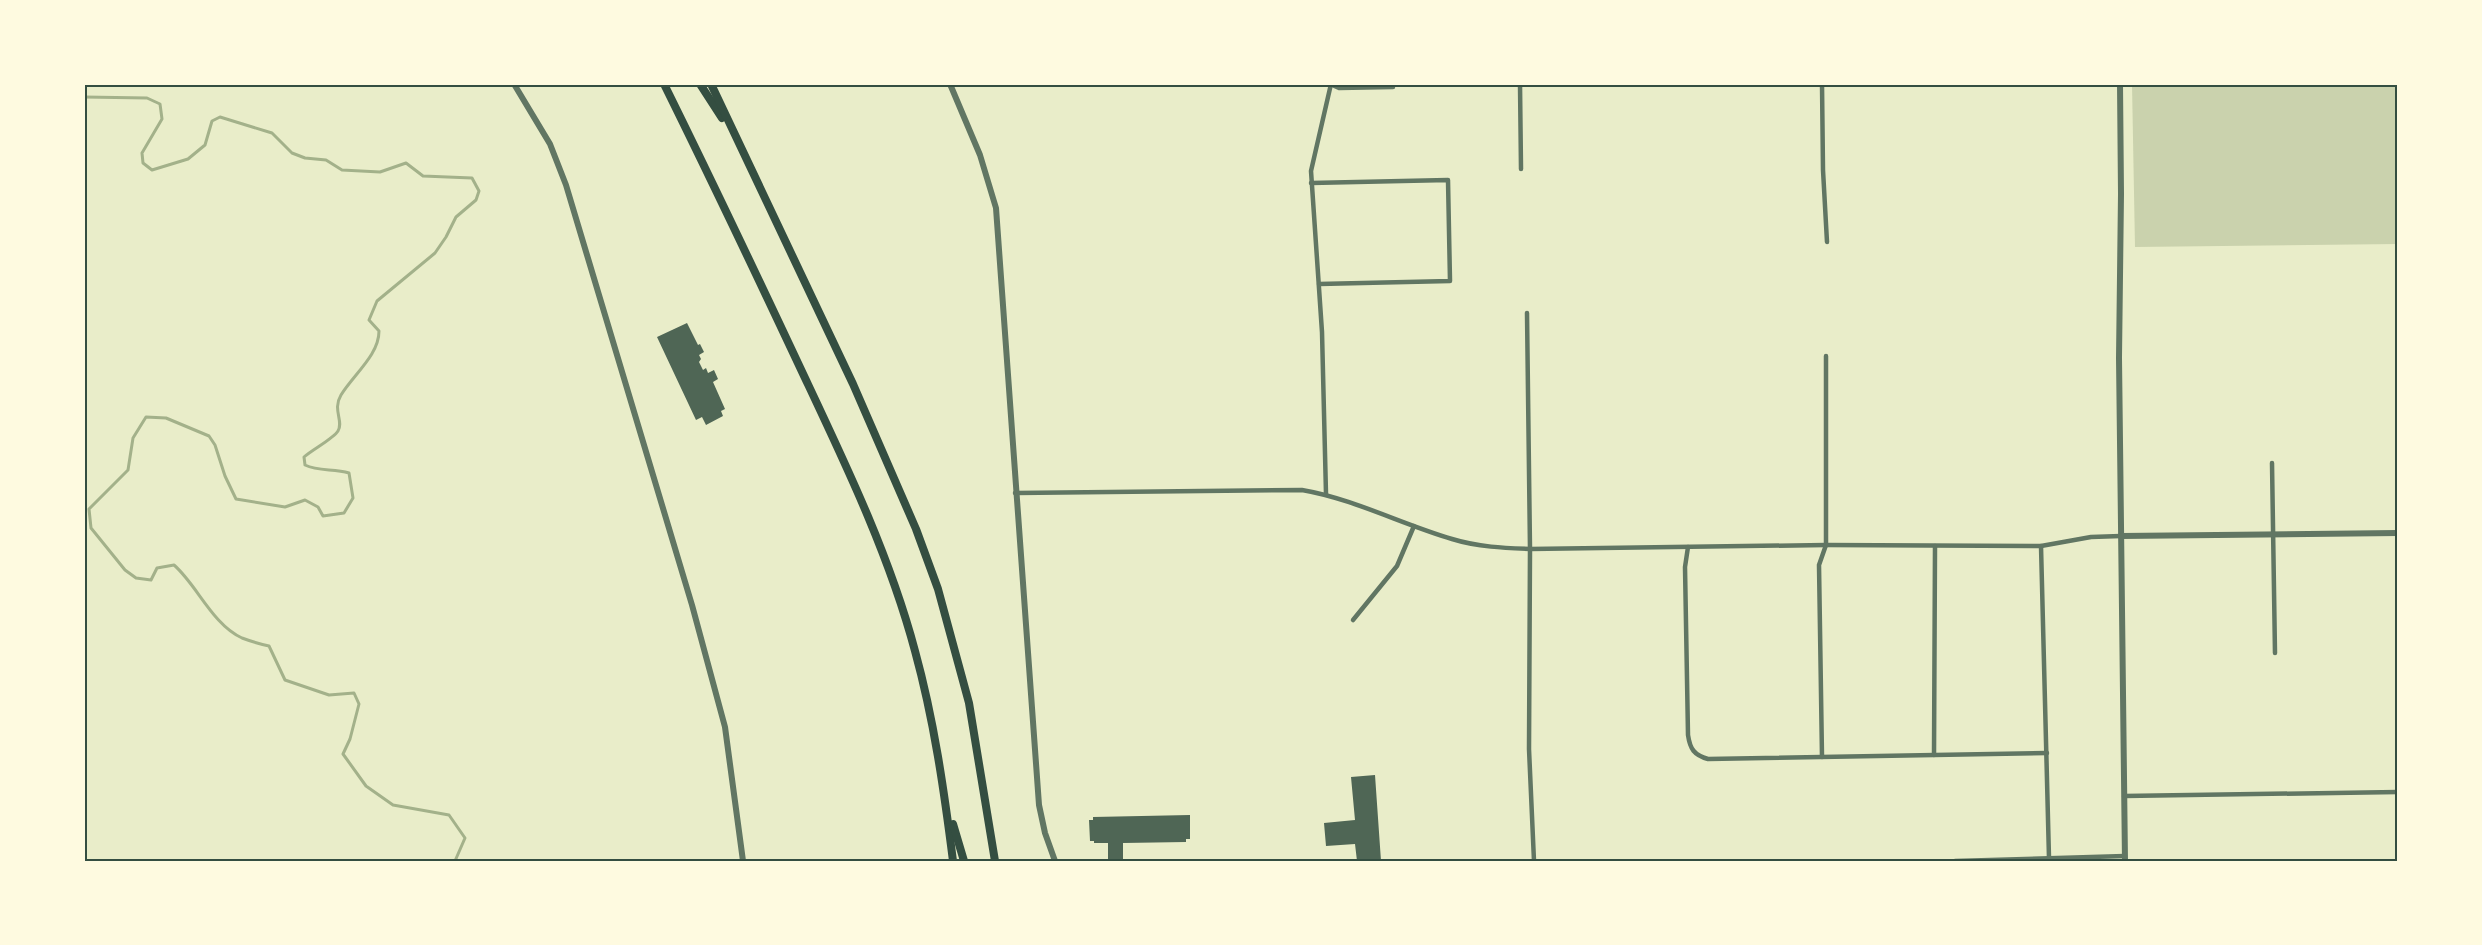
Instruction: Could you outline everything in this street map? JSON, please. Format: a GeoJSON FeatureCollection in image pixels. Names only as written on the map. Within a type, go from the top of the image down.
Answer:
{"type":"FeatureCollection","features":[{"type":"Feature","properties":{"kind":"highway"},"geometry":{"type":"LineString","coordinates":[[664,84],[772,307],[845,463],[872,527],[915,649],[930,711],[946,801],[953,861]]}},
{"type":"Feature","properties":{"kind":"highway"},"geometry":{"type":"LineString","coordinates":[[699,84],[748,163]]}},
{"type":"Feature","properties":{"kind":"highway"},"geometry":{"type":"LineString","coordinates":[[711,84],[853,384],[916,529],[938,589],[969,703],[995,861]]}},
{"type":"Feature","properties":{"kind":"highway"},"geometry":{"type":"LineString","coordinates":[[946,801],[964,861]]}},
{"type":"Feature","properties":{"kind":"street"},"geometry":{"type":"LineString","coordinates":[[514,84],[550,144],[566,185],[665,513],[725,727],[743,861]]}},
{"type":"Feature","properties":{"kind":"street"},"geometry":{"type":"LineString","coordinates":[[950,84],[980,155],[996,208],[1039,805],[1045,833],[1055,861]]}},
{"type":"Feature","properties":{"kind":"street"},"geometry":{"type":"LineString","coordinates":[[1326,494],[1319,284],[1311,183],[1313,155],[1330,84],[1339,88],[1393,87]]}},
{"type":"Feature","properties":{"kind":"street"},"geometry":{"type":"LineString","coordinates":[[1520,84],[1521,169]]}},
{"type":"Feature","properties":{"kind":"street"},"geometry":{"type":"LineString","coordinates":[[1822,84],[1827,242]]}},
{"type":"Feature","properties":{"kind":"street"},"geometry":{"type":"LineString","coordinates":[[1955,861],[2049,858],[2125,859],[2119,358],[2120,84]]}},
{"type":"Feature","properties":{"kind":"street"},"geometry":{"type":"LineString","coordinates":[[1311,183],[1448,180],[1450,281],[1319,284]]}},
{"type":"Feature","properties":{"kind":"street"},"geometry":{"type":"LineString","coordinates":[[1527,313],[1530,549],[1529,749],[1534,861]]}},
{"type":"Feature","properties":{"kind":"street"},"geometry":{"type":"LineString","coordinates":[[1822,757],[1819,565],[1826,544],[1826,356]]}},
{"type":"Feature","properties":{"kind":"street"},"geometry":{"type":"LineString","coordinates":[[2272,463],[2275,653]]}},
{"type":"Feature","properties":{"kind":"street"},"geometry":{"type":"LineString","coordinates":[[1015,493],[1284,489],[1326,494],[1414,526],[1483,547],[1530,549],[1826,544],[2041,546],[2091,537],[2398,533]]}},
{"type":"Feature","properties":{"kind":"street"},"geometry":{"type":"LineString","coordinates":[[1353,620],[1397,566],[1414,526]]}},
{"type":"Feature","properties":{"kind":"street"},"geometry":{"type":"LineString","coordinates":[[1934,755],[1935,546]]}},
{"type":"Feature","properties":{"kind":"street"},"geometry":{"type":"LineString","coordinates":[[2041,546],[2049,858]]}},
{"type":"Feature","properties":{"kind":"street"},"geometry":{"type":"LineString","coordinates":[[1688,547],[1685,567],[1688,735],[1693,752],[1699,756],[1708,759],[2047,753]]}},
{"type":"Feature","properties":{"kind":"street"},"geometry":{"type":"LineString","coordinates":[[2124,796],[2398,792]]}},
{"type":"Feature","properties":{"kind":"green space"},"geometry":{"type":"Polygon","coordinates":[[[2132,84],[2398,84],[2398,244],[2135,247],[2132,84]]]}},
{"type":"Feature","properties":{"kind":"building"},"geometry":{"type":"Polygon","coordinates":[[[687,323],[704,352],[699,355],[701,359],[699,362],[703,370],[706,368],[708,373],[714,370],[718,379],[713,382],[725,409],[721,411],[723,416],[706,425],[702,417],[696,420],[657,337],[687,323]]]}},
{"type":"Feature","properties":{"kind":"building"},"geometry":{"type":"Polygon","coordinates":[[[1375,775],[1381,861],[1357,861],[1355,844],[1326,846],[1324,823],[1355,820],[1351,777],[1375,775]]]}},
{"type":"Feature","properties":{"kind":"building"},"geometry":{"type":"Polygon","coordinates":[[[1190,815],[1190,839],[1186,839],[1186,842],[1123,843],[1123,860],[1108,861],[1108,843],[1090,841],[1089,820],[1093,820],[1093,817],[1190,815]]]}},
{"type":"Feature","properties":{"kind":"waterway"},"geometry":{"type":"LineString","coordinates":[[84,97],[147,98],[160,104],[162,119],[142,153],[143,163],[152,170],[188,159],[205,145],[212,121],[220,117],[272,133],[292,153],[305,158],[326,160],[342,170],[380,172],[406,163],[423,176],[472,178],[479,191],[476,200],[456,217],[435,253],[377,301],[369,320],[379,331],[378,340],[365,364],[341,395],[338,406],[340,423],[338,431],[304,457],[305,465],[310,467],[349,473],[353,498],[344,513],[323,516],[318,507],[305,500],[285,507],[236,499],[225,476],[215,445],[209,436],[166,418],[146,417],[133,438],[128,470],[89,509],[91,528],[125,570],[136,578],[151,580],[157,568],[174,565],[213,614],[231,632],[242,638],[269,646],[285,680],[329,695],[354,693],[359,704],[350,739],[343,754],[366,786],[393,805],[449,815],[465,838],[455,861]]}}]}
